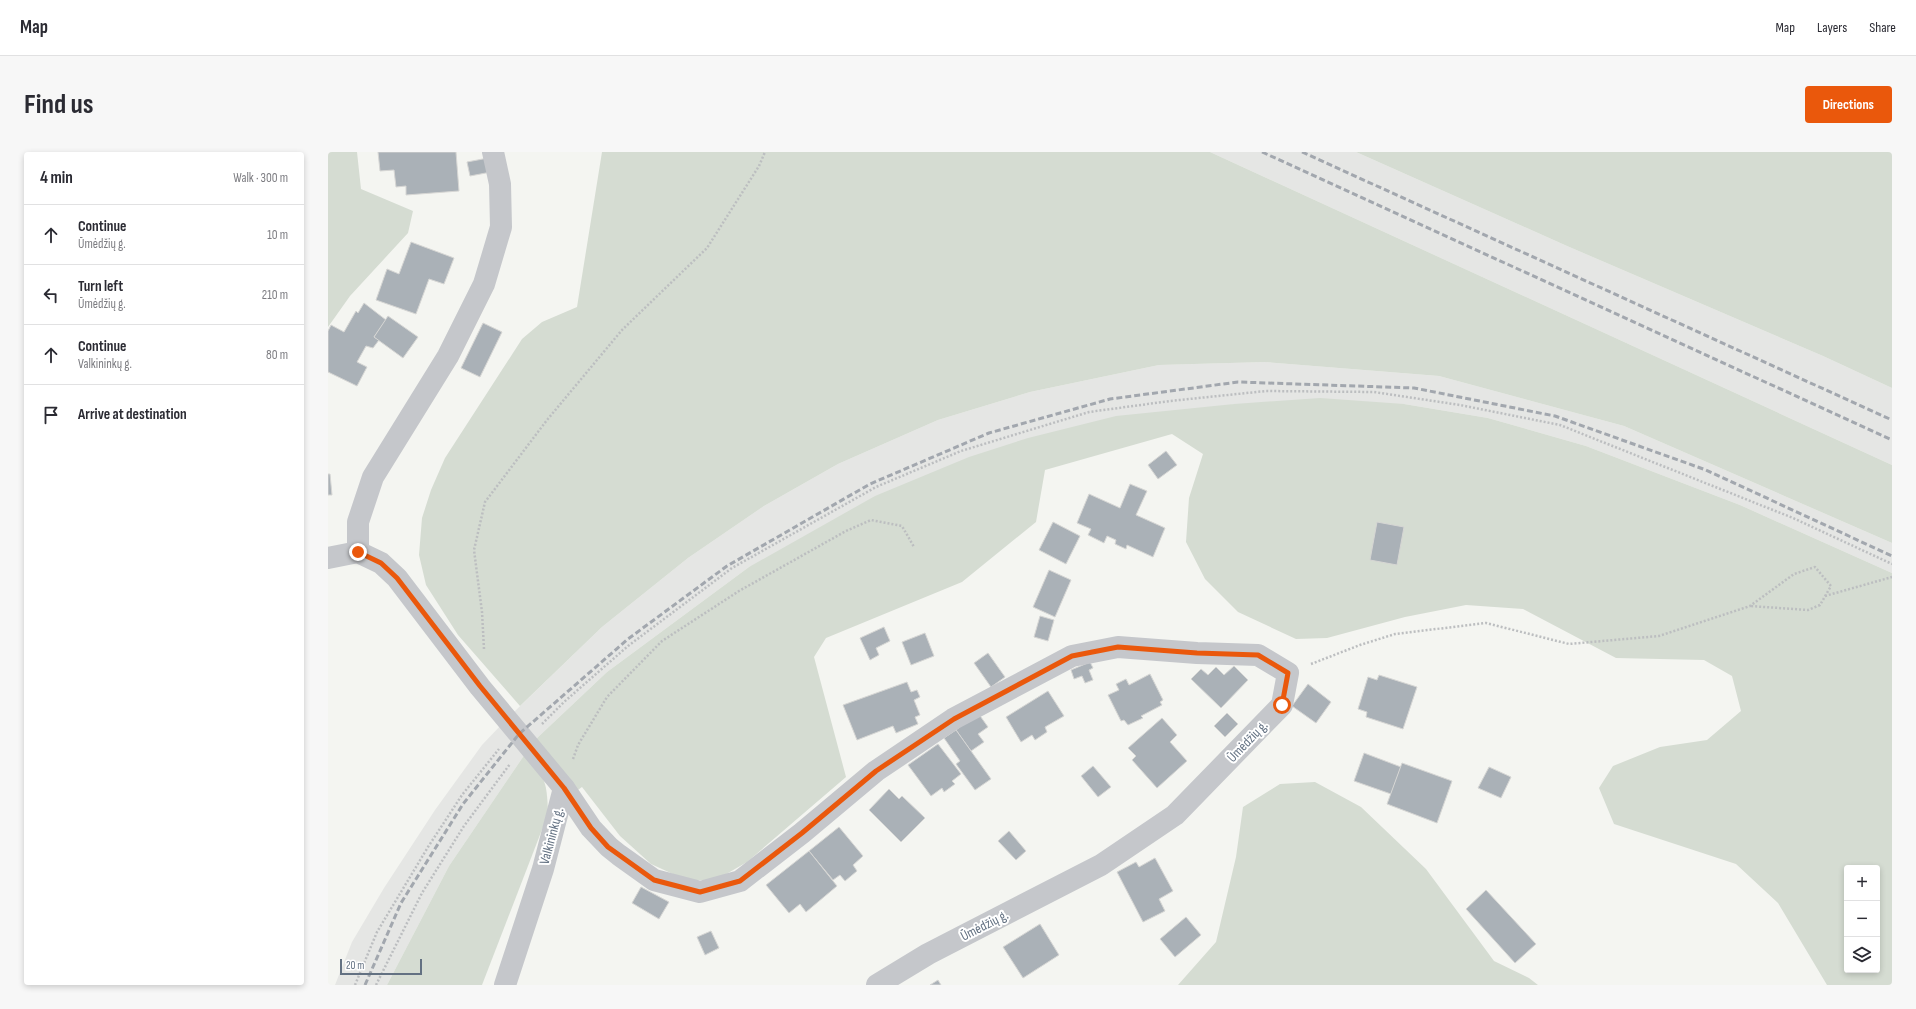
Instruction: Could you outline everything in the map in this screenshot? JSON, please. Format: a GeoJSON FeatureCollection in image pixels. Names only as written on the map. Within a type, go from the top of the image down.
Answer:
{"type":"FeatureCollection","features":[{"type":"Feature","properties":{"kind":"street"},"geometry":{"type":"LineString","coordinates":[[328,558],[358,552],[358,522],[373,477],[448,356],[484,284],[501,227],[500,184],[493,152]]}},
{"type":"Feature","properties":{"kind":"street","name":"Valkininkų g."},"geometry":{"type":"LineString","coordinates":[[358,552],[381,563],[397,578],[480,686],[564,788],[543,869],[505,985]]}},
{"type":"Feature","properties":{"kind":"street"},"geometry":{"type":"LineString","coordinates":[[564,788],[591,828],[608,847],[654,880],[700,892],[740,881],[889,762],[954,719],[1072,656],[1118,647],[1197,653],[1258,655],[1288,673]]}},
{"type":"Feature","properties":{"kind":"street","name":"Ūmėdžių g."},"geometry":{"type":"LineString","coordinates":[[877,985],[928,954],[1101,865],[1175,815],[1282,705],[1288,673]]}},
{"type":"Feature","properties":{"kind":"path"},"geometry":{"type":"LineString","coordinates":[[480,686],[485,663],[482,612],[474,550],[485,502],[547,420],[622,330],[707,248],[759,166],[765,152]]}},
{"type":"Feature","properties":{"kind":"path"},"geometry":{"type":"LineString","coordinates":[[355,985],[377,932],[428,847],[462,795],[520,736],[564,702],[628,646],[726,573],[876,487],[961,451],[1089,412],[1170,401],[1266,391],[1374,392],[1460,405],[1560,425],[1793,518],[1892,564]]}},
{"type":"Feature","properties":{"kind":"path"},"geometry":{"type":"LineString","coordinates":[[564,788],[578,744],[607,697],[662,641],[739,591],[846,531],[871,520],[902,526],[914,547]]}},
{"type":"Feature","properties":{"kind":"path"},"geometry":{"type":"LineString","coordinates":[[1288,673],[1360,645],[1395,634],[1486,623],[1569,644],[1659,636],[1750,606],[1794,574],[1815,567],[1830,586],[1820,605],[1808,610],[1750,606]]}},
{"type":"Feature","properties":{"kind":"path"},"geometry":{"type":"LineString","coordinates":[[1824,596],[1892,577]]}},
{"type":"Feature","properties":{"kind":"path"},"geometry":{"type":"LineString","coordinates":[[376,985],[422,893],[520,736]]}},
{"type":"Feature","properties":{"kind":"shaded area"},"geometry":{"type":"Polygon","coordinates":[[[328,152],[357,152],[361,189],[413,211],[408,233],[350,296],[328,327],[328,152]]]}},
{"type":"Feature","properties":{"kind":"shaded area"},"geometry":{"type":"Polygon","coordinates":[[[602,152],[1210,152],[1892,465],[1892,543],[1624,426],[1439,376],[1265,362],[1159,365],[1030,392],[938,420],[838,464],[764,506],[688,558],[602,627],[520,706],[458,635],[426,585],[419,555],[422,518],[431,490],[445,458],[522,339],[542,322],[577,307],[602,152]]]}},
{"type":"Feature","properties":{"kind":"shaded area"},"geometry":{"type":"Polygon","coordinates":[[[1210,152],[1356,152],[1567,246],[1823,356],[1892,388],[1892,465],[1210,152]]]}},
{"type":"Feature","properties":{"kind":"shaded area"},"geometry":{"type":"Polygon","coordinates":[[[1356,152],[1892,152],[1892,388],[1823,356],[1567,246],[1356,152]]]}},
{"type":"Feature","properties":{"kind":"shaded area"},"geometry":{"type":"Polygon","coordinates":[[[1265,362],[1439,376],[1624,426],[1892,543],[1892,573],[1740,505],[1586,446],[1488,418],[1404,404],[1234,404],[749,567],[607,672],[536,739],[514,712],[602,627],[688,558],[764,506],[838,464],[938,420],[1030,392],[1159,365],[1265,362]]]}},
{"type":"Feature","properties":{"kind":"shaded area"},"geometry":{"type":"Polygon","coordinates":[[[1320,398],[1404,404],[1488,418],[1586,446],[1740,505],[1892,573],[1892,985],[1827,985],[1778,903],[1736,864],[1614,824],[1599,788],[1613,766],[1660,747],[1707,740],[1741,711],[1732,676],[1704,660],[1616,658],[1523,609],[1466,605],[1405,617],[1327,638],[1296,639],[1238,612],[1205,579],[1186,542],[1189,498],[1203,454],[1172,434],[1045,470],[1036,522],[962,582],[826,638],[814,657],[846,777],[747,862],[716,880],[686,880],[651,864],[620,836],[582,787],[575,792],[536,739],[607,672],[749,567],[875,496],[969,457],[1028,438],[1116,416],[1234,404],[1320,398]]]}},
{"type":"Feature","properties":{"kind":"shaded area"},"geometry":{"type":"Polygon","coordinates":[[[502,724],[525,754],[449,866],[387,985],[335,985],[352,942],[384,888],[435,810],[482,745],[502,724]]]}},
{"type":"Feature","properties":{"kind":"shaded area"},"geometry":{"type":"Polygon","coordinates":[[[525,754],[537,768],[544,781],[547,795],[548,814],[482,985],[387,985],[449,866],[525,754]]]}},
{"type":"Feature","properties":{"kind":"shaded area"},"geometry":{"type":"Polygon","coordinates":[[[1315,782],[1361,807],[1426,869],[1494,961],[1529,978],[1538,985],[1178,985],[1216,942],[1236,857],[1243,807],[1280,784],[1315,782]]]}},
{"type":"Feature","properties":{"kind":"building"},"geometry":{"type":"Polygon","coordinates":[[[378,152],[456,152],[459,191],[406,195],[406,186],[396,187],[394,170],[380,171],[378,152]]]}},
{"type":"Feature","properties":{"kind":"building"},"geometry":{"type":"Polygon","coordinates":[[[488,158],[491,172],[470,176],[467,162],[488,158]]]}},
{"type":"Feature","properties":{"kind":"building"},"geometry":{"type":"Polygon","coordinates":[[[411,242],[454,258],[444,284],[429,279],[416,314],[376,300],[387,269],[399,274],[411,242]]]}},
{"type":"Feature","properties":{"kind":"building"},"geometry":{"type":"Polygon","coordinates":[[[364,303],[386,320],[374,337],[379,340],[373,348],[366,346],[357,362],[367,367],[357,386],[328,372],[328,331],[331,325],[344,332],[356,311],[358,313],[364,303]]]}},
{"type":"Feature","properties":{"kind":"building"},"geometry":{"type":"Polygon","coordinates":[[[388,316],[418,337],[403,358],[374,337],[388,316]]]}},
{"type":"Feature","properties":{"kind":"building"},"geometry":{"type":"Polygon","coordinates":[[[483,323],[502,332],[480,377],[461,368],[483,323]]]}},
{"type":"Feature","properties":{"kind":"building"},"geometry":{"type":"Polygon","coordinates":[[[1166,451],[1177,465],[1158,479],[1148,465],[1166,451]]]}},
{"type":"Feature","properties":{"kind":"building"},"geometry":{"type":"Polygon","coordinates":[[[328,474],[330,474],[332,495],[328,495],[328,474]]]}},
{"type":"Feature","properties":{"kind":"building"},"geometry":{"type":"Polygon","coordinates":[[[1130,484],[1147,491],[1136,515],[1165,528],[1153,557],[1127,545],[1126,549],[1115,544],[1116,540],[1107,536],[1104,543],[1088,535],[1091,529],[1077,523],[1089,494],[1120,508],[1130,484]]]}},
{"type":"Feature","properties":{"kind":"building"},"geometry":{"type":"Polygon","coordinates":[[[1053,522],[1080,536],[1066,564],[1039,550],[1053,522]]]}},
{"type":"Feature","properties":{"kind":"building"},"geometry":{"type":"Polygon","coordinates":[[[1377,522],[1404,527],[1397,565],[1370,560],[1377,522]]]}},
{"type":"Feature","properties":{"kind":"building"},"geometry":{"type":"Polygon","coordinates":[[[1049,570],[1071,580],[1055,617],[1033,607],[1049,570]]]}},
{"type":"Feature","properties":{"kind":"building"},"geometry":{"type":"Polygon","coordinates":[[[1040,616],[1054,620],[1048,641],[1034,637],[1040,616]]]}},
{"type":"Feature","properties":{"kind":"building"},"geometry":{"type":"Polygon","coordinates":[[[884,627],[890,641],[876,648],[879,655],[870,660],[860,638],[884,627]]]}},
{"type":"Feature","properties":{"kind":"building"},"geometry":{"type":"Polygon","coordinates":[[[925,633],[934,656],[911,665],[902,642],[925,633]]]}},
{"type":"Feature","properties":{"kind":"building"},"geometry":{"type":"Polygon","coordinates":[[[988,653],[1005,677],[991,687],[974,663],[988,653]]]}},
{"type":"Feature","properties":{"kind":"building"},"geometry":{"type":"Polygon","coordinates":[[[1090,662],[1093,668],[1089,670],[1093,680],[1085,683],[1082,676],[1074,679],[1071,670],[1090,662]]]}},
{"type":"Feature","properties":{"kind":"building"},"geometry":{"type":"Polygon","coordinates":[[[1234,666],[1248,680],[1221,708],[1191,679],[1201,669],[1208,675],[1216,667],[1224,675],[1234,666]]]}},
{"type":"Feature","properties":{"kind":"building"},"geometry":{"type":"Polygon","coordinates":[[[1150,674],[1163,700],[1160,702],[1162,705],[1141,716],[1143,718],[1128,725],[1124,720],[1121,721],[1108,695],[1119,690],[1116,684],[1126,679],[1129,685],[1150,674]]]}},
{"type":"Feature","properties":{"kind":"building"},"geometry":{"type":"Polygon","coordinates":[[[1379,675],[1417,687],[1403,729],[1366,717],[1367,712],[1358,709],[1368,677],[1377,680],[1379,675]]]}},
{"type":"Feature","properties":{"kind":"building"},"geometry":{"type":"Polygon","coordinates":[[[907,682],[911,692],[917,690],[920,697],[914,700],[920,715],[915,717],[918,724],[896,733],[893,726],[857,740],[843,705],[907,682]]]}},
{"type":"Feature","properties":{"kind":"building"},"geometry":{"type":"Polygon","coordinates":[[[1308,684],[1331,702],[1316,723],[1292,706],[1308,684]]]}},
{"type":"Feature","properties":{"kind":"building"},"geometry":{"type":"Polygon","coordinates":[[[1048,691],[1064,716],[1045,727],[1047,732],[1035,740],[1032,735],[1021,742],[1006,717],[1048,691]]]}},
{"type":"Feature","properties":{"kind":"building"},"geometry":{"type":"Polygon","coordinates":[[[978,713],[988,727],[978,734],[984,742],[971,751],[956,730],[978,713]]]}},
{"type":"Feature","properties":{"kind":"building"},"geometry":{"type":"Polygon","coordinates":[[[1227,713],[1238,724],[1225,737],[1214,726],[1227,713]]]}},
{"type":"Feature","properties":{"kind":"building"},"geometry":{"type":"Polygon","coordinates":[[[1162,718],[1177,735],[1170,742],[1187,761],[1157,788],[1132,760],[1136,756],[1128,748],[1162,718]]]}},
{"type":"Feature","properties":{"kind":"building"},"geometry":{"type":"Polygon","coordinates":[[[956,730],[991,779],[975,790],[956,764],[960,761],[944,738],[956,730]]]}},
{"type":"Feature","properties":{"kind":"building"},"geometry":{"type":"Polygon","coordinates":[[[938,744],[961,774],[952,781],[955,784],[944,792],[942,788],[931,796],[908,765],[938,744]]]}},
{"type":"Feature","properties":{"kind":"building"},"geometry":{"type":"Polygon","coordinates":[[[1364,753],[1401,767],[1391,794],[1354,781],[1364,753]]]}},
{"type":"Feature","properties":{"kind":"building"},"geometry":{"type":"Polygon","coordinates":[[[1402,763],[1452,781],[1437,823],[1387,804],[1402,763]]]}},
{"type":"Feature","properties":{"kind":"building"},"geometry":{"type":"Polygon","coordinates":[[[1093,766],[1111,787],[1098,797],[1081,776],[1093,766]]]}},
{"type":"Feature","properties":{"kind":"building"},"geometry":{"type":"Polygon","coordinates":[[[1489,767],[1511,777],[1501,798],[1478,788],[1489,767]]]}},
{"type":"Feature","properties":{"kind":"building"},"geometry":{"type":"Polygon","coordinates":[[[889,789],[899,799],[902,796],[925,818],[901,842],[869,810],[889,789]]]}},
{"type":"Feature","properties":{"kind":"building"},"geometry":{"type":"Polygon","coordinates":[[[839,827],[863,856],[853,865],[857,871],[845,881],[840,875],[833,880],[809,851],[839,827]]]}},
{"type":"Feature","properties":{"kind":"building"},"geometry":{"type":"Polygon","coordinates":[[[1009,831],[1026,851],[1016,860],[998,841],[1009,831]]]}},
{"type":"Feature","properties":{"kind":"building"},"geometry":{"type":"Polygon","coordinates":[[[809,851],[837,886],[806,912],[800,904],[789,913],[766,885],[809,851]]]}},
{"type":"Feature","properties":{"kind":"building"},"geometry":{"type":"Polygon","coordinates":[[[1155,858],[1173,891],[1159,899],[1165,911],[1143,922],[1117,872],[1136,862],[1139,867],[1155,858]]]}},
{"type":"Feature","properties":{"kind":"building"},"geometry":{"type":"Polygon","coordinates":[[[641,887],[669,902],[659,919],[632,903],[641,887]]]}},
{"type":"Feature","properties":{"kind":"building"},"geometry":{"type":"Polygon","coordinates":[[[1486,890],[1536,944],[1515,963],[1466,909],[1486,890]]]}},
{"type":"Feature","properties":{"kind":"building"},"geometry":{"type":"Polygon","coordinates":[[[1186,917],[1201,935],[1175,957],[1160,939],[1186,917]]]}},
{"type":"Feature","properties":{"kind":"building"},"geometry":{"type":"Polygon","coordinates":[[[1040,924],[1059,955],[1023,978],[1003,947],[1040,924]]]}},
{"type":"Feature","properties":{"kind":"building"},"geometry":{"type":"Polygon","coordinates":[[[711,931],[719,948],[705,955],[697,937],[711,931]]]}},
{"type":"Feature","properties":{"kind":"building"},"geometry":{"type":"Polygon","coordinates":[[[938,980],[941,985],[930,985],[938,980]]]}},
{"type":"Feature","properties":{"kind":"railway"},"geometry":{"type":"LineString","coordinates":[[1262,152],[1892,440]]}},
{"type":"Feature","properties":{"kind":"railway"},"geometry":{"type":"LineString","coordinates":[[1302,152],[1892,420]]}},
{"type":"Feature","properties":{"kind":"railway"},"geometry":{"type":"LineString","coordinates":[[365,985],[401,903],[463,804],[519,734],[628,639],[727,566],[870,484],[989,433],[1110,399],[1238,382],[1414,388],[1555,416],[1706,470],[1892,556]]}},
{"type":"Feature","properties":{"kind":"route"},"geometry":{"type":"LineString","coordinates":[[358,552],[381,563],[397,578],[480,686],[564,788],[591,828],[608,847],[654,880],[700,892],[740,881],[802,833],[876,771],[954,719],[1072,656],[1118,647],[1197,653],[1258,655],[1288,673],[1282,705]]}}]}
